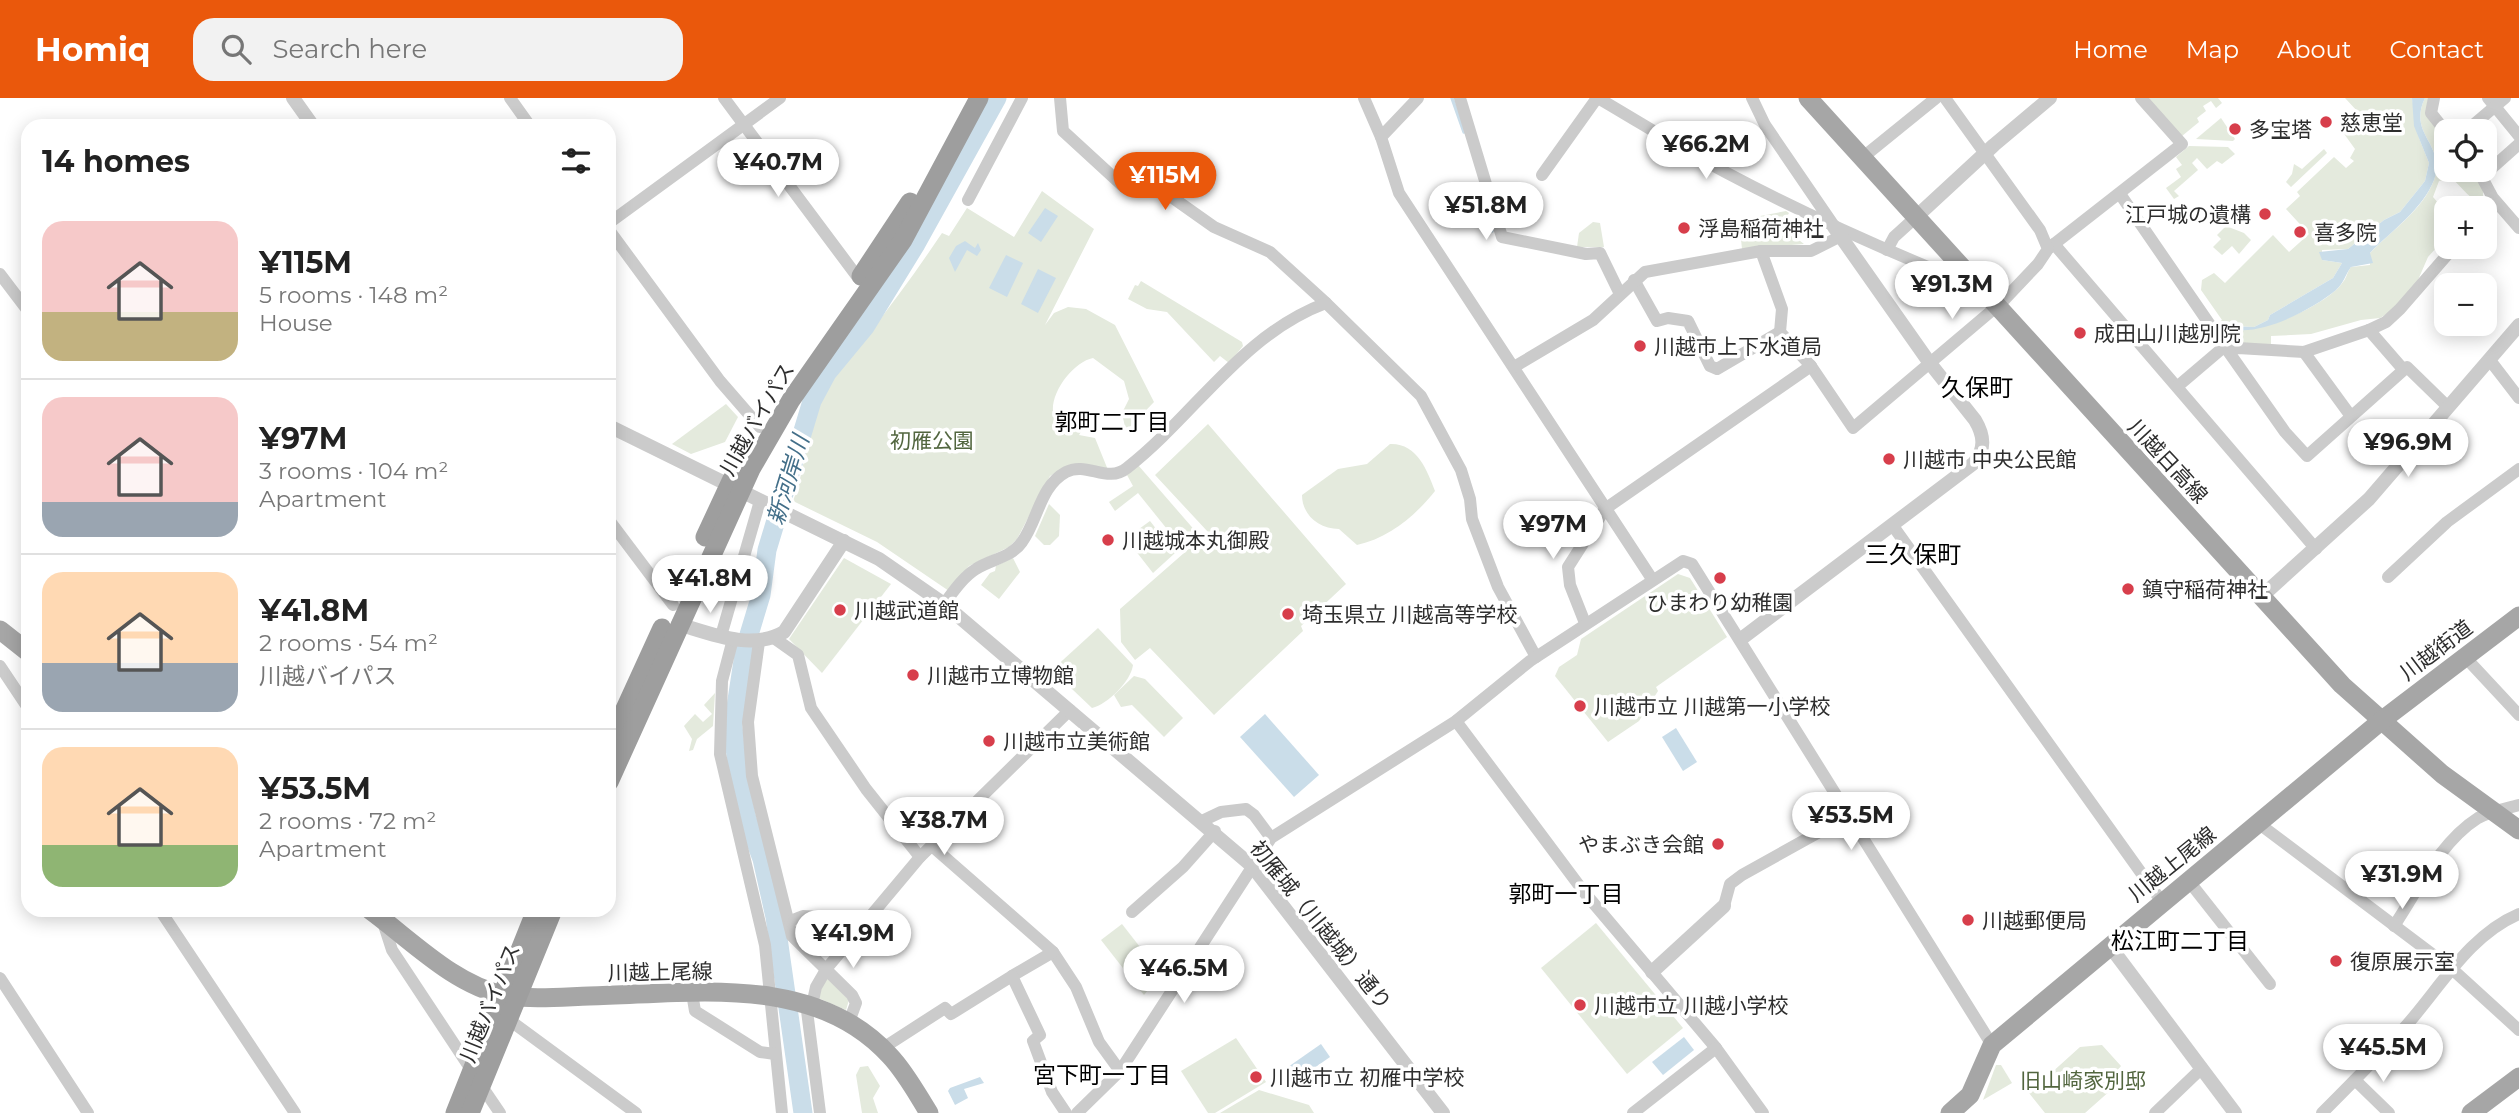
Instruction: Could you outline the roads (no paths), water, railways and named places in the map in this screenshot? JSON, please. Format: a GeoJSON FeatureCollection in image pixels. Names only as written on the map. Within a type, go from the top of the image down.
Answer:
{"type":"FeatureCollection","features":[{"type":"Feature","properties":{"kind":"highway","name":"川越バイパス"},"geometry":{"type":"LineString","coordinates":[[616,766],[760,427],[941,153],[968,98]]}},
{"type":"Feature","properties":{"kind":"highway","name":"川越バイパス"},"geometry":{"type":"LineString","coordinates":[[616,729],[673,605],[735,488],[792,400],[903,240],[979,98]]}},
{"type":"Feature","properties":{"kind":"highway","name":"川越バイパス"},"geometry":{"type":"LineString","coordinates":[[470,1113],[477,1078],[510,995],[534,917]]}},
{"type":"Feature","properties":{"kind":"highway","name":"川越バイパス"},"geometry":{"type":"LineString","coordinates":[[455,1113],[508,1019],[510,995],[549,917]]}},
{"type":"Feature","properties":{"kind":"main road","name":"川越日高線"},"geometry":{"type":"LineString","coordinates":[[1808,98],[1973,283],[2261,597],[2381,721],[2442,774],[2519,830]]}},
{"type":"Feature","properties":{"kind":"main road","name":"川越街道"},"geometry":{"type":"LineString","coordinates":[[2381,721],[2519,616]]}},
{"type":"Feature","properties":{"kind":"main road"},"geometry":{"type":"LineString","coordinates":[[0,631],[21,647]]}},
{"type":"Feature","properties":{"kind":"main road","name":"川越上尾線"},"geometry":{"type":"LineString","coordinates":[[1950,1113],[1970,1095],[1992,1045],[2381,721]]}},
{"type":"Feature","properties":{"kind":"main road","name":"川越上尾線"},"geometry":{"type":"LineString","coordinates":[[380,917],[446,967],[510,995],[692,993],[772,996],[806,1003],[849,1022],[883,1048],[929,1113]]}},
{"type":"Feature","properties":{"kind":"main road"},"geometry":{"type":"LineString","coordinates":[[2471,1113],[2519,1077]]}},
{"type":"Feature","properties":{"kind":"street"},"geometry":{"type":"LineString","coordinates":[[293,98],[308,119]]}},
{"type":"Feature","properties":{"kind":"street"},"geometry":{"type":"LineString","coordinates":[[510,98],[525,119]]}},
{"type":"Feature","properties":{"kind":"street"},"geometry":{"type":"LineString","coordinates":[[724,98],[859,279]]}},
{"type":"Feature","properties":{"kind":"street"},"geometry":{"type":"LineString","coordinates":[[616,218],[780,98]]}},
{"type":"Feature","properties":{"kind":"street"},"geometry":{"type":"LineString","coordinates":[[968,200],[983,177],[1022,98]]}},
{"type":"Feature","properties":{"kind":"street"},"geometry":{"type":"LineString","coordinates":[[1060,98],[1063,131],[1124,187],[1156,186],[1214,227],[1270,252],[1422,396],[1461,470],[1471,499],[1472,519],[1498,587],[1536,657]]}},
{"type":"Feature","properties":{"kind":"street"},"geometry":{"type":"LineString","coordinates":[[1364,98],[1381,137],[1399,193],[1652,579]]}},
{"type":"Feature","properties":{"kind":"street"},"geometry":{"type":"LineString","coordinates":[[1381,137],[1418,98]]}},
{"type":"Feature","properties":{"kind":"street"},"geometry":{"type":"LineString","coordinates":[[1460,98],[1502,237],[1586,254],[1600,253],[1620,294]]}},
{"type":"Feature","properties":{"kind":"street"},"geometry":{"type":"LineString","coordinates":[[1542,175],[1598,98],[1725,172],[1838,231],[1964,282],[1973,283]]}},
{"type":"Feature","properties":{"kind":"street"},"geometry":{"type":"LineString","coordinates":[[1741,639],[1974,463],[1983,448],[1981,429],[1930,362],[1838,231],[1765,125],[1752,98]]}},
{"type":"Feature","properties":{"kind":"street"},"geometry":{"type":"LineString","coordinates":[[1862,158],[1936,98]]}},
{"type":"Feature","properties":{"kind":"street"},"geometry":{"type":"LineString","coordinates":[[1945,98],[2051,246],[2178,386],[2316,549]]}},
{"type":"Feature","properties":{"kind":"street"},"geometry":{"type":"LineString","coordinates":[[1887,250],[1894,237],[1986,152],[2050,98]]}},
{"type":"Feature","properties":{"kind":"street"},"geometry":{"type":"LineString","coordinates":[[1761,251],[1782,309],[1780,332],[1811,366],[1853,428],[1996,307],[2024,280],[2051,246],[2182,144],[2141,98]]}},
{"type":"Feature","properties":{"kind":"street"},"geometry":{"type":"LineString","coordinates":[[2434,98],[2431,113],[2436,119]]}},
{"type":"Feature","properties":{"kind":"street"},"geometry":{"type":"LineString","coordinates":[[2478,119],[2496,101],[2519,135]]}},
{"type":"Feature","properties":{"kind":"street"},"geometry":{"type":"LineString","coordinates":[[2497,161],[2519,144]]}},
{"type":"Feature","properties":{"kind":"street"},"geometry":{"type":"LineString","coordinates":[[2120,194],[2285,432],[2307,456],[2402,368],[2407,367],[2447,406]]}},
{"type":"Feature","properties":{"kind":"street"},"geometry":{"type":"LineString","coordinates":[[2497,210],[2519,228]]}},
{"type":"Feature","properties":{"kind":"street"},"geometry":{"type":"LineString","coordinates":[[1514,367],[1593,320],[1634,279],[1645,272],[1761,251],[1811,251],[1838,231]]}},
{"type":"Feature","properties":{"kind":"street"},"geometry":{"type":"LineString","coordinates":[[616,240],[720,381],[760,427]]}},
{"type":"Feature","properties":{"kind":"street"},"geometry":{"type":"LineString","coordinates":[[2178,386],[2226,349],[2304,352],[2369,330],[2400,309],[2444,259]]}},
{"type":"Feature","properties":{"kind":"street"},"geometry":{"type":"LineString","coordinates":[[0,274],[21,302]]}},
{"type":"Feature","properties":{"kind":"street"},"geometry":{"type":"LineString","coordinates":[[1634,279],[1657,321],[1668,318],[1688,321],[1710,366],[1717,369],[1780,332]]}},
{"type":"Feature","properties":{"kind":"street"},"geometry":{"type":"LineString","coordinates":[[944,604],[969,574],[1017,548],[1050,485],[1059,476],[1069,470],[1082,468],[1108,475],[1126,469],[1187,413],[1254,343],[1294,316],[1326,303]]}},
{"type":"Feature","properties":{"kind":"street"},"geometry":{"type":"LineString","coordinates":[[2261,597],[2369,499],[2519,325]]}},
{"type":"Feature","properties":{"kind":"street"},"geometry":{"type":"LineString","coordinates":[[2369,330],[2402,368]]}},
{"type":"Feature","properties":{"kind":"street"},"geometry":{"type":"LineString","coordinates":[[2304,352],[2350,415]]}},
{"type":"Feature","properties":{"kind":"street"},"geometry":{"type":"LineString","coordinates":[[2489,359],[2519,398]]}},
{"type":"Feature","properties":{"kind":"street"},"geometry":{"type":"LineString","coordinates":[[1585,624],[1570,585],[1568,567],[1605,509],[1811,366]]}},
{"type":"Feature","properties":{"kind":"street","name":"初雁城（川越城）通り"},"geometry":{"type":"LineString","coordinates":[[616,429],[844,541],[901,572],[944,604],[1215,831],[1252,866],[1443,1113]]}},
{"type":"Feature","properties":{"kind":"street"},"geometry":{"type":"LineString","coordinates":[[2388,578],[2447,523],[2519,469]]}},
{"type":"Feature","properties":{"kind":"street"},"geometry":{"type":"LineString","coordinates":[[764,503],[727,638],[722,681],[720,754],[765,945],[782,1113]]}},
{"type":"Feature","properties":{"kind":"street"},"geometry":{"type":"LineString","coordinates":[[1892,526],[2162,902]]}},
{"type":"Feature","properties":{"kind":"street"},"geometry":{"type":"LineString","coordinates":[[616,529],[673,605]]}},
{"type":"Feature","properties":{"kind":"street"},"geometry":{"type":"LineString","coordinates":[[678,625],[727,638],[759,642],[774,638],[784,632],[844,541]]}},
{"type":"Feature","properties":{"kind":"street"},"geometry":{"type":"LineString","coordinates":[[1077,1113],[1120,1071],[1271,838],[1456,721],[1536,657],[1676,563],[1692,564],[1992,1045]]}},
{"type":"Feature","properties":{"kind":"street"},"geometry":{"type":"LineString","coordinates":[[774,638],[798,655],[811,708],[866,789],[920,857]]}},
{"type":"Feature","properties":{"kind":"street"},"geometry":{"type":"LineString","coordinates":[[759,642],[748,722],[752,776],[792,936],[852,995],[856,1003],[849,1022]]}},
{"type":"Feature","properties":{"kind":"street"},"geometry":{"type":"LineString","coordinates":[[2465,657],[2519,715]]}},
{"type":"Feature","properties":{"kind":"street"},"geometry":{"type":"LineString","coordinates":[[0,666],[21,698]]}},
{"type":"Feature","properties":{"kind":"street"},"geometry":{"type":"LineString","coordinates":[[820,1113],[806,1003],[827,968],[920,857],[1070,710]]}},
{"type":"Feature","properties":{"kind":"street"},"geometry":{"type":"LineString","coordinates":[[1456,721],[1584,892],[1716,1048],[1763,1113]]}},
{"type":"Feature","properties":{"kind":"street"},"geometry":{"type":"LineString","coordinates":[[2395,926],[2445,849],[2464,828],[2493,811],[2519,804]]}},
{"type":"Feature","properties":{"kind":"street"},"geometry":{"type":"LineString","coordinates":[[1202,821],[1222,812],[1246,809],[1254,815],[1271,838]]}},
{"type":"Feature","properties":{"kind":"street"},"geometry":{"type":"LineString","coordinates":[[1653,972],[1724,906],[1730,884],[1848,816]]}},
{"type":"Feature","properties":{"kind":"street"},"geometry":{"type":"LineString","coordinates":[[2258,823],[2452,969],[2519,1030]]}},
{"type":"Feature","properties":{"kind":"street"},"geometry":{"type":"LineString","coordinates":[[1132,912],[1183,867],[1215,831]]}},
{"type":"Feature","properties":{"kind":"street"},"geometry":{"type":"LineString","coordinates":[[932,846],[1053,951],[1076,987],[1099,1042],[1120,1071]]}},
{"type":"Feature","properties":{"kind":"street"},"geometry":{"type":"LineString","coordinates":[[2189,880],[2270,984]]}},
{"type":"Feature","properties":{"kind":"street"},"geometry":{"type":"LineString","coordinates":[[2322,1113],[2406,1026],[2452,969],[2494,928],[2519,914]]}},
{"type":"Feature","properties":{"kind":"street"},"geometry":{"type":"LineString","coordinates":[[790,921],[803,916],[866,920]]}},
{"type":"Feature","properties":{"kind":"street"},"geometry":{"type":"LineString","coordinates":[[165,917],[295,1113]]}},
{"type":"Feature","properties":{"kind":"street"},"geometry":{"type":"LineString","coordinates":[[377,917],[392,950],[500,1113]]}},
{"type":"Feature","properties":{"kind":"street"},"geometry":{"type":"LineString","coordinates":[[2109,945],[2235,1113]]}},
{"type":"Feature","properties":{"kind":"street"},"geometry":{"type":"LineString","coordinates":[[883,1048],[945,1008],[951,1014],[1053,951]]}},
{"type":"Feature","properties":{"kind":"street"},"geometry":{"type":"LineString","coordinates":[[1012,976],[1040,1035],[1033,1041],[1044,1076],[1066,1113]]}},
{"type":"Feature","properties":{"kind":"street"},"geometry":{"type":"LineString","coordinates":[[0,978],[88,1113]]}},
{"type":"Feature","properties":{"kind":"street"},"geometry":{"type":"LineString","coordinates":[[692,993],[695,1011],[760,1052],[775,1054]]}},
{"type":"Feature","properties":{"kind":"street"},"geometry":{"type":"LineString","coordinates":[[508,1019],[636,1113]]}},
{"type":"Feature","properties":{"kind":"street"},"geometry":{"type":"LineString","coordinates":[[1633,1113],[1716,1048]]}},
{"type":"Feature","properties":{"kind":"street"},"geometry":{"type":"LineString","coordinates":[[2155,1113],[2202,1069]]}},
{"type":"Feature","properties":{"kind":"street"},"geometry":{"type":"LineString","coordinates":[[2355,1080],[2389,1113]]}},
{"type":"Feature","properties":{"kind":"water"},"geometry":{"type":"Polygon","coordinates":[[[2412,98],[2425,98],[2421,121],[2434,152],[2434,180],[2422,201],[2370,253],[2373,263],[2351,267],[2339,287],[2301,313],[2258,329],[2232,329],[2230,326],[2254,327],[2268,320],[2270,315],[2333,278],[2342,263],[2322,260],[2319,252],[2348,249],[2384,220],[2400,212],[2425,181],[2429,163],[2414,126],[2412,98]]]}},
{"type":"Feature","properties":{"kind":"water"},"geometry":{"type":"Polygon","coordinates":[[[1045,208],[1058,216],[1041,242],[1028,233],[1045,208]]]}},
{"type":"Feature","properties":{"kind":"water"},"geometry":{"type":"Polygon","coordinates":[[[965,241],[975,248],[978,243],[981,250],[977,256],[967,250],[955,272],[949,258],[956,246],[965,241]]]}},
{"type":"Feature","properties":{"kind":"water"},"geometry":{"type":"Polygon","coordinates":[[[1006,255],[1023,263],[1007,297],[989,288],[1006,255]]]}},
{"type":"Feature","properties":{"kind":"water"},"geometry":{"type":"Polygon","coordinates":[[[1038,269],[1056,278],[1038,313],[1021,304],[1038,269]]]}},
{"type":"Feature","properties":{"kind":"water"},"geometry":{"type":"Polygon","coordinates":[[[1265,714],[1319,775],[1294,797],[1240,737],[1265,714]]]}},
{"type":"Feature","properties":{"kind":"water"},"geometry":{"type":"Polygon","coordinates":[[[1676,728],[1697,762],[1683,771],[1662,737],[1676,728]]]}},
{"type":"Feature","properties":{"kind":"water"},"geometry":{"type":"Polygon","coordinates":[[[1684,1037],[1694,1050],[1663,1075],[1652,1062],[1684,1037]]]}},
{"type":"Feature","properties":{"kind":"water"},"geometry":{"type":"Polygon","coordinates":[[[1321,1044],[1330,1057],[1297,1080],[1288,1067],[1321,1044]]]}},
{"type":"Feature","properties":{"kind":"water"},"geometry":{"type":"Polygon","coordinates":[[[980,1077],[984,1083],[964,1089],[968,1098],[955,1105],[948,1091],[950,1088],[980,1077]]]}},
{"type":"Feature","properties":{"kind":"waterway","name":"新河岸川"},"geometry":{"type":"LineString","coordinates":[[803,1113],[775,917],[762,859],[747,819],[738,777],[733,726],[745,648],[761,595],[767,550],[812,401],[827,373],[865,327],[916,244],[997,98]]}},
{"type":"Feature","properties":{"kind":"waterway"},"geometry":{"type":"LineString","coordinates":[[1452,98],[1464,132]]}},
{"type":"Feature","properties":{"kind":"waterway"},"geometry":{"type":"LineString","coordinates":[[1486,206],[1492,231]]}},
{"type":"Feature","properties":{"kind":"place","name":"慈恵堂"},"geometry":{"type":"Point","coordinates":[2326,122]}},
{"type":"Feature","properties":{"kind":"place","name":"多宝塔"},"geometry":{"type":"Point","coordinates":[2235,129]}},
{"type":"Feature","properties":{"kind":"place","name":"江戸城の遺構"},"geometry":{"type":"Point","coordinates":[2265,214]}},
{"type":"Feature","properties":{"kind":"place","name":"浮島稲荷神社"},"geometry":{"type":"Point","coordinates":[1684,228]}},
{"type":"Feature","properties":{"kind":"place","name":"喜多院"},"geometry":{"type":"Point","coordinates":[2300,232]}},
{"type":"Feature","properties":{"kind":"place","name":"成田山川越別院"},"geometry":{"type":"Point","coordinates":[2080,333]}},
{"type":"Feature","properties":{"kind":"place","name":"川越市上下水道局"},"geometry":{"type":"Point","coordinates":[1640,346]}},
{"type":"Feature","properties":{"kind":"place","name":"川越市 中央公民館"},"geometry":{"type":"Point","coordinates":[1889,459]}},
{"type":"Feature","properties":{"kind":"place","name":"川越城本丸御殿"},"geometry":{"type":"Point","coordinates":[1108,540]}},
{"type":"Feature","properties":{"kind":"place","name":"ひまわり幼稚園"},"geometry":{"type":"Point","coordinates":[1720,578]}},
{"type":"Feature","properties":{"kind":"place","name":"鎮守稲荷神社"},"geometry":{"type":"Point","coordinates":[2128,589]}},
{"type":"Feature","properties":{"kind":"place","name":"川越武道館"},"geometry":{"type":"Point","coordinates":[840,610]}},
{"type":"Feature","properties":{"kind":"place","name":"埼玉県立 川越高等学校"},"geometry":{"type":"Point","coordinates":[1288,614]}},
{"type":"Feature","properties":{"kind":"place","name":"川越市立博物館"},"geometry":{"type":"Point","coordinates":[913,675]}},
{"type":"Feature","properties":{"kind":"place","name":"川越市立 川越第一小学校"},"geometry":{"type":"Point","coordinates":[1580,706]}},
{"type":"Feature","properties":{"kind":"place","name":"川越市立美術館"},"geometry":{"type":"Point","coordinates":[989,741]}},
{"type":"Feature","properties":{"kind":"place","name":"やまぶき会館"},"geometry":{"type":"Point","coordinates":[1718,844]}},
{"type":"Feature","properties":{"kind":"place","name":"川越郵便局"},"geometry":{"type":"Point","coordinates":[1968,920]}},
{"type":"Feature","properties":{"kind":"place","name":"復原展示室"},"geometry":{"type":"Point","coordinates":[2336,961]}},
{"type":"Feature","properties":{"kind":"place","name":"川越市立 川越小学校"},"geometry":{"type":"Point","coordinates":[1580,1005]}},
{"type":"Feature","properties":{"kind":"place","name":"川越市立 初雁中学校"},"geometry":{"type":"Point","coordinates":[1256,1077]}},
{"type":"Feature","properties":{"kind":"district","name":"久保町"},"geometry":{"type":"Point","coordinates":[1977,387]}},
{"type":"Feature","properties":{"kind":"district","name":"郭町二丁目"},"geometry":{"type":"Point","coordinates":[1112,422]}},
{"type":"Feature","properties":{"kind":"district","name":"三久保町"},"geometry":{"type":"Point","coordinates":[1913,554]}},
{"type":"Feature","properties":{"kind":"district","name":"郭町一丁目"},"geometry":{"type":"Point","coordinates":[1566,894]}},
{"type":"Feature","properties":{"kind":"district","name":"松江町二丁目"},"geometry":{"type":"Point","coordinates":[2180,941]}},
{"type":"Feature","properties":{"kind":"district","name":"宮下町一丁目"},"geometry":{"type":"Point","coordinates":[1102,1075]}},
{"type":"Feature","properties":{"kind":"park label","name":"初雁公園"},"geometry":{"type":"Point","coordinates":[932,440]}},
{"type":"Feature","properties":{"kind":"park label","name":"旧山崎家別邸"},"geometry":{"type":"Point","coordinates":[2083,1080]}}]}
